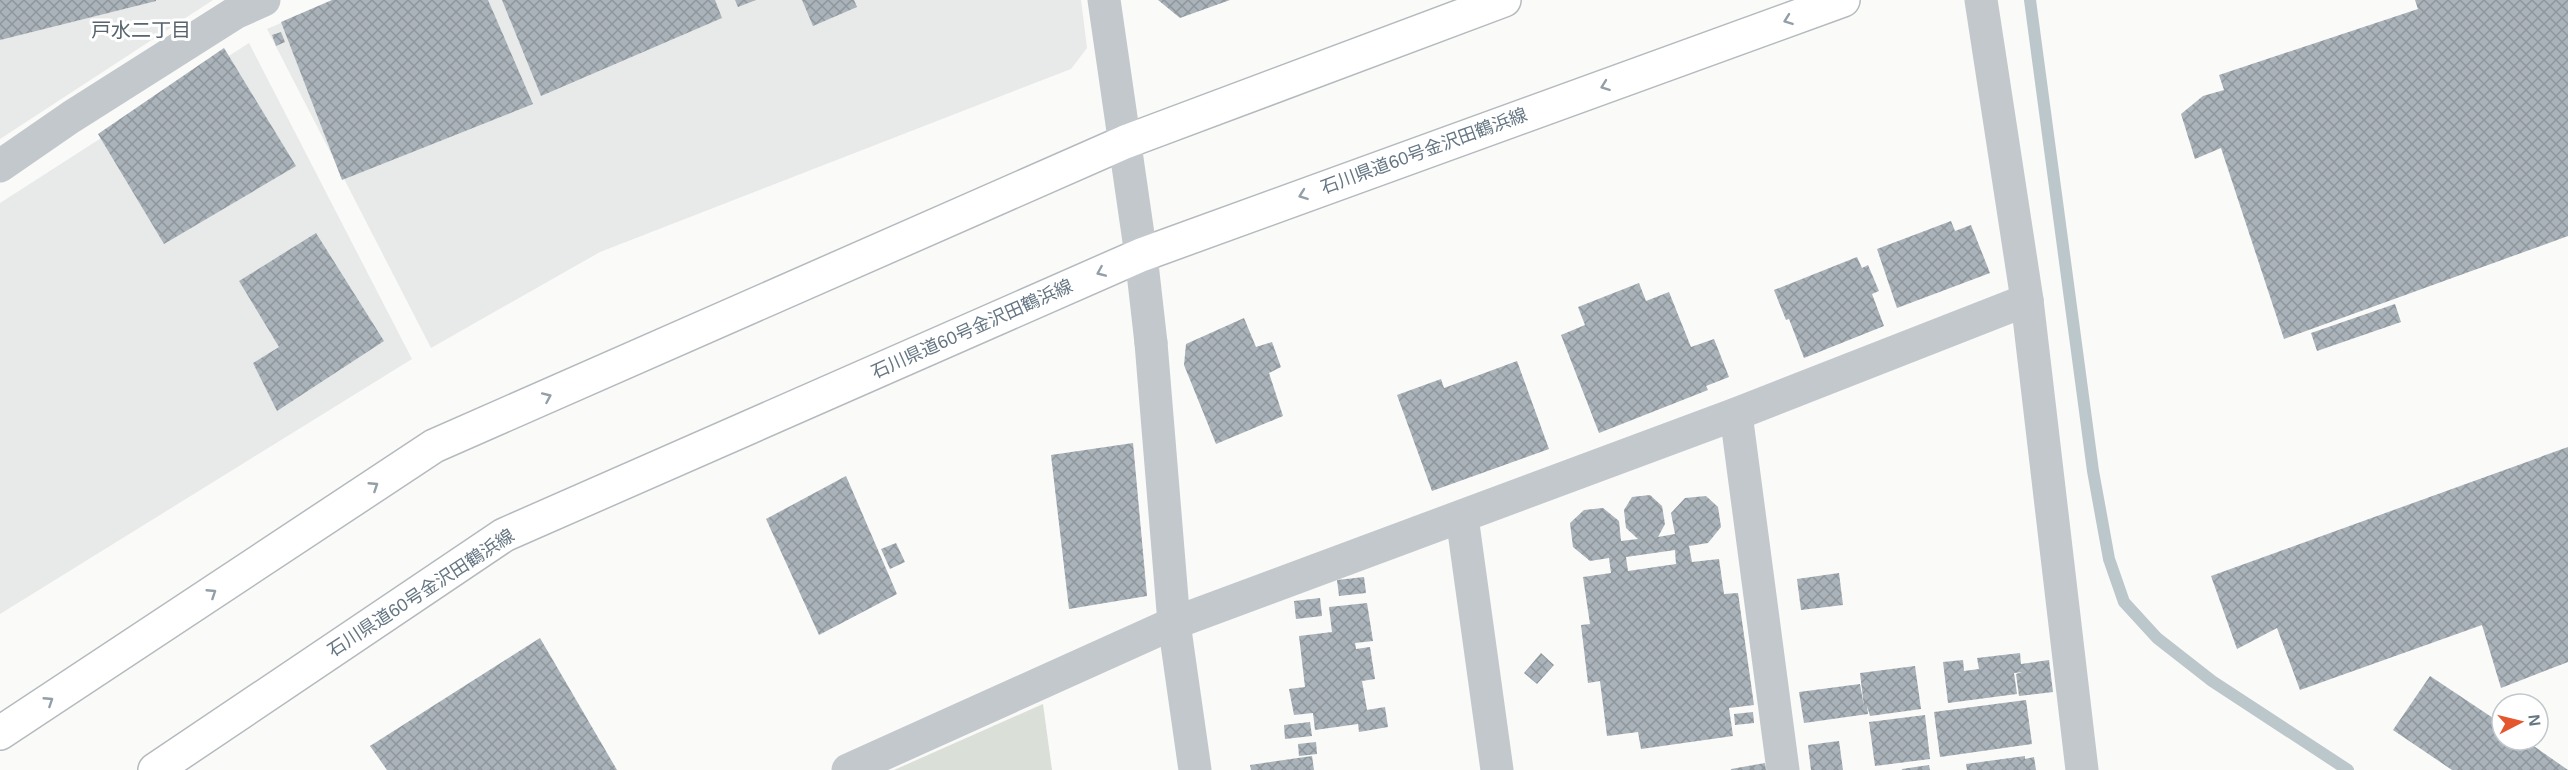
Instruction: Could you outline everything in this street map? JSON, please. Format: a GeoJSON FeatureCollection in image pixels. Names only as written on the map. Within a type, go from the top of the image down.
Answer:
{"type":"FeatureCollection","features":[{"type":"Feature","properties":{"kind":"main road"},"geometry":{"type":"LineString","coordinates":[[0,733],[434,446],[1125,142],[1504,0]]}},
{"type":"Feature","properties":{"kind":"main road","name":"石川県道60号金沢田鶴浜線"},"geometry":{"type":"LineString","coordinates":[[155,770],[504,535],[1141,255],[1843,0]]}},
{"type":"Feature","properties":{"kind":"street"},"geometry":{"type":"LineString","coordinates":[[0,166],[71,117],[225,19],[264,0]]}},
{"type":"Feature","properties":{"kind":"street"},"geometry":{"type":"LineString","coordinates":[[1104,0],[1141,255],[1151,343],[1174,623],[1195,770]]}},
{"type":"Feature","properties":{"kind":"street"},"geometry":{"type":"LineString","coordinates":[[1981,0],[2027,300],[2082,770]]}},
{"type":"Feature","properties":{"kind":"street"},"geometry":{"type":"LineString","coordinates":[[848,770],[1174,623],[1736,414],[2027,300]]}},
{"type":"Feature","properties":{"kind":"street"},"geometry":{"type":"LineString","coordinates":[[1736,414],[1783,770]]}},
{"type":"Feature","properties":{"kind":"street"},"geometry":{"type":"LineString","coordinates":[[1462,517],[1497,770]]}},
{"type":"Feature","properties":{"kind":"shaded area"},"geometry":{"type":"Polygon","coordinates":[[[0,0],[213,0],[0,139],[0,0]]]}},
{"type":"Feature","properties":{"kind":"shaded area"},"geometry":{"type":"Polygon","coordinates":[[[334,0],[1081,0],[1087,48],[1071,69],[600,252],[431,348],[267,29],[334,0]]]}},
{"type":"Feature","properties":{"kind":"shaded area"},"geometry":{"type":"Polygon","coordinates":[[[249,43],[412,359],[0,614],[0,203],[249,43]]]}},
{"type":"Feature","properties":{"kind":"shaded area"},"geometry":{"type":"Polygon","coordinates":[[[1043,704],[1052,770],[894,770],[1043,704]]]}},
{"type":"Feature","properties":{"kind":"building"},"geometry":{"type":"Polygon","coordinates":[[[0,0],[156,0],[156,1],[0,40],[0,0]]]}},
{"type":"Feature","properties":{"kind":"building"},"geometry":{"type":"Polygon","coordinates":[[[332,0],[488,0],[533,104],[342,180],[281,22],[332,0]]]}},
{"type":"Feature","properties":{"kind":"building"},"geometry":{"type":"Polygon","coordinates":[[[502,0],[715,0],[722,18],[541,96],[502,0]]]}},
{"type":"Feature","properties":{"kind":"building"},"geometry":{"type":"Polygon","coordinates":[[[735,0],[756,0],[738,7],[735,0]]]}},
{"type":"Feature","properties":{"kind":"building"},"geometry":{"type":"Polygon","coordinates":[[[802,0],[854,0],[857,7],[813,26],[802,0]]]}},
{"type":"Feature","properties":{"kind":"building"},"geometry":{"type":"Polygon","coordinates":[[[1158,0],[1230,0],[1180,18],[1158,0]]]}},
{"type":"Feature","properties":{"kind":"building"},"geometry":{"type":"Polygon","coordinates":[[[2415,0],[2568,0],[2568,236],[2284,339],[2221,148],[2195,159],[2181,114],[2203,96],[2224,90],[2219,75],[2418,9],[2415,0]]]}},
{"type":"Feature","properties":{"kind":"building"},"geometry":{"type":"Polygon","coordinates":[[[281,32],[285,42],[276,46],[272,35],[281,32]]]}},
{"type":"Feature","properties":{"kind":"building"},"geometry":{"type":"Polygon","coordinates":[[[224,48],[296,166],[164,244],[98,134],[224,48]]]}},
{"type":"Feature","properties":{"kind":"building"},"geometry":{"type":"Polygon","coordinates":[[[1951,221],[1955,231],[1971,225],[1990,273],[1897,308],[1877,249],[1951,221]]]}},
{"type":"Feature","properties":{"kind":"building"},"geometry":{"type":"Polygon","coordinates":[[[316,233],[384,341],[277,411],[253,363],[279,347],[239,281],[316,233]]]}},
{"type":"Feature","properties":{"kind":"building"},"geometry":{"type":"Polygon","coordinates":[[[1857,257],[1862,268],[1868,265],[1879,291],[1872,294],[1884,326],[1804,358],[1789,319],[1786,320],[1774,290],[1857,257]]]}},
{"type":"Feature","properties":{"kind":"building"},"geometry":{"type":"Polygon","coordinates":[[[1639,283],[1646,301],[1669,292],[1691,347],[1714,339],[1729,377],[1706,386],[1708,390],[1599,433],[1561,335],[1585,325],[1578,307],[1639,283]]]}},
{"type":"Feature","properties":{"kind":"building"},"geometry":{"type":"Polygon","coordinates":[[[2395,304],[2401,322],[2317,351],[2311,333],[2395,304]]]}},
{"type":"Feature","properties":{"kind":"building"},"geometry":{"type":"Polygon","coordinates":[[[1244,318],[1256,347],[1272,342],[1281,367],[1269,373],[1283,416],[1216,444],[1184,365],[1186,344],[1244,318]]]}},
{"type":"Feature","properties":{"kind":"building"},"geometry":{"type":"Polygon","coordinates":[[[1517,361],[1549,449],[1432,491],[1397,395],[1441,379],[1444,388],[1517,361]]]}},
{"type":"Feature","properties":{"kind":"building"},"geometry":{"type":"Polygon","coordinates":[[[1133,443],[1147,596],[1069,609],[1051,455],[1133,443]]]}},
{"type":"Feature","properties":{"kind":"building"},"geometry":{"type":"Polygon","coordinates":[[[2568,447],[2568,662],[2501,688],[2482,625],[2300,690],[2277,628],[2237,649],[2211,576],[2568,447]]]}},
{"type":"Feature","properties":{"kind":"building"},"geometry":{"type":"Polygon","coordinates":[[[846,476],[897,594],[819,635],[766,519],[846,476]]]}},
{"type":"Feature","properties":{"kind":"building"},"geometry":{"type":"Polygon","coordinates":[[[1650,495],[1662,506],[1665,524],[1658,537],[1675,534],[1671,513],[1685,498],[1706,496],[1718,507],[1721,527],[1708,543],[1689,546],[1692,562],[1719,559],[1724,594],[1738,593],[1754,705],[1729,708],[1733,736],[1641,749],[1638,732],[1607,736],[1600,681],[1588,683],[1581,625],[1590,624],[1583,577],[1611,573],[1609,558],[1590,561],[1573,547],[1570,523],[1584,510],[1603,508],[1619,521],[1621,541],[1638,539],[1626,528],[1624,510],[1632,497],[1650,495]],[[1675,550],[1626,557],[1628,571],[1676,564],[1675,550]]]}},
{"type":"Feature","properties":{"kind":"building"},"geometry":{"type":"Polygon","coordinates":[[[896,543],[905,562],[890,569],[881,549],[896,543]]]}},
{"type":"Feature","properties":{"kind":"building"},"geometry":{"type":"Polygon","coordinates":[[[1839,573],[1843,605],[1801,610],[1797,579],[1839,573]]]}},
{"type":"Feature","properties":{"kind":"building"},"geometry":{"type":"Polygon","coordinates":[[[1364,577],[1366,593],[1339,596],[1337,580],[1364,577]]]}},
{"type":"Feature","properties":{"kind":"building"},"geometry":{"type":"Polygon","coordinates":[[[1320,598],[1322,616],[1296,619],[1294,601],[1320,598]]]}},
{"type":"Feature","properties":{"kind":"building"},"geometry":{"type":"Polygon","coordinates":[[[1367,603],[1373,641],[1355,643],[1356,649],[1370,647],[1375,679],[1362,681],[1367,710],[1385,707],[1388,727],[1359,732],[1358,724],[1315,730],[1313,713],[1294,715],[1289,689],[1305,687],[1299,636],[1332,632],[1329,607],[1367,603]]]}},
{"type":"Feature","properties":{"kind":"building"},"geometry":{"type":"Polygon","coordinates":[[[540,638],[617,770],[387,770],[370,746],[540,638]]]}},
{"type":"Feature","properties":{"kind":"building"},"geometry":{"type":"Polygon","coordinates":[[[1541,653],[1554,665],[1537,684],[1524,673],[1541,653]]]}},
{"type":"Feature","properties":{"kind":"building"},"geometry":{"type":"Polygon","coordinates":[[[2020,653],[2021,664],[2049,660],[2053,692],[2019,696],[2016,674],[2022,672],[2014,673],[2017,694],[1948,703],[1943,662],[1963,660],[1964,671],[1979,669],[1977,658],[2020,653]]]}},
{"type":"Feature","properties":{"kind":"building"},"geometry":{"type":"Polygon","coordinates":[[[1915,666],[1921,709],[1870,716],[1867,706],[1868,714],[1804,723],[1799,692],[1860,684],[1864,707],[1860,673],[1915,666]]]}},
{"type":"Feature","properties":{"kind":"building"},"geometry":{"type":"Polygon","coordinates":[[[2430,676],[2490,716],[2490,752],[2542,752],[2568,770],[2452,770],[2393,730],[2430,676]]]}},
{"type":"Feature","properties":{"kind":"building"},"geometry":{"type":"Polygon","coordinates":[[[2026,700],[2032,744],[1940,757],[1934,712],[2026,700]]]}},
{"type":"Feature","properties":{"kind":"building"},"geometry":{"type":"Polygon","coordinates":[[[1753,712],[1754,723],[1735,725],[1734,714],[1753,712]]]}},
{"type":"Feature","properties":{"kind":"building"},"geometry":{"type":"Polygon","coordinates":[[[1925,715],[1930,759],[1875,766],[1869,722],[1925,715]]]}},
{"type":"Feature","properties":{"kind":"building"},"geometry":{"type":"Polygon","coordinates":[[[1310,722],[1312,736],[1285,739],[1284,725],[1310,722]]]}},
{"type":"Feature","properties":{"kind":"building"},"geometry":{"type":"Polygon","coordinates":[[[1839,741],[1843,770],[1811,770],[1808,745],[1839,741]]]}},
{"type":"Feature","properties":{"kind":"building"},"geometry":{"type":"Polygon","coordinates":[[[1316,742],[1317,754],[1299,756],[1298,744],[1316,742]]]}},
{"type":"Feature","properties":{"kind":"building"},"geometry":{"type":"Polygon","coordinates":[[[1312,756],[1314,770],[1251,770],[1250,765],[1312,756]]]}},
{"type":"Feature","properties":{"kind":"building"},"geometry":{"type":"Polygon","coordinates":[[[2025,756],[2025,759],[2034,757],[2036,770],[1967,770],[1966,764],[2025,756]]]}},
{"type":"Feature","properties":{"kind":"building"},"geometry":{"type":"Polygon","coordinates":[[[1765,763],[1766,770],[1731,770],[1731,769],[1765,763]]]}},
{"type":"Feature","properties":{"kind":"building"},"geometry":{"type":"Polygon","coordinates":[[[1929,765],[1930,770],[1902,770],[1902,769],[1929,765]]]}},
{"type":"Feature","properties":{"kind":"waterway"},"geometry":{"type":"LineString","coordinates":[[2030,0],[2093,471],[2109,559],[2124,602],[2157,638],[2212,681],[2348,770]]}},
{"type":"Feature","properties":{"kind":"district","name":"戸水二丁目"},"geometry":{"type":"Point","coordinates":[141,30]}}]}
